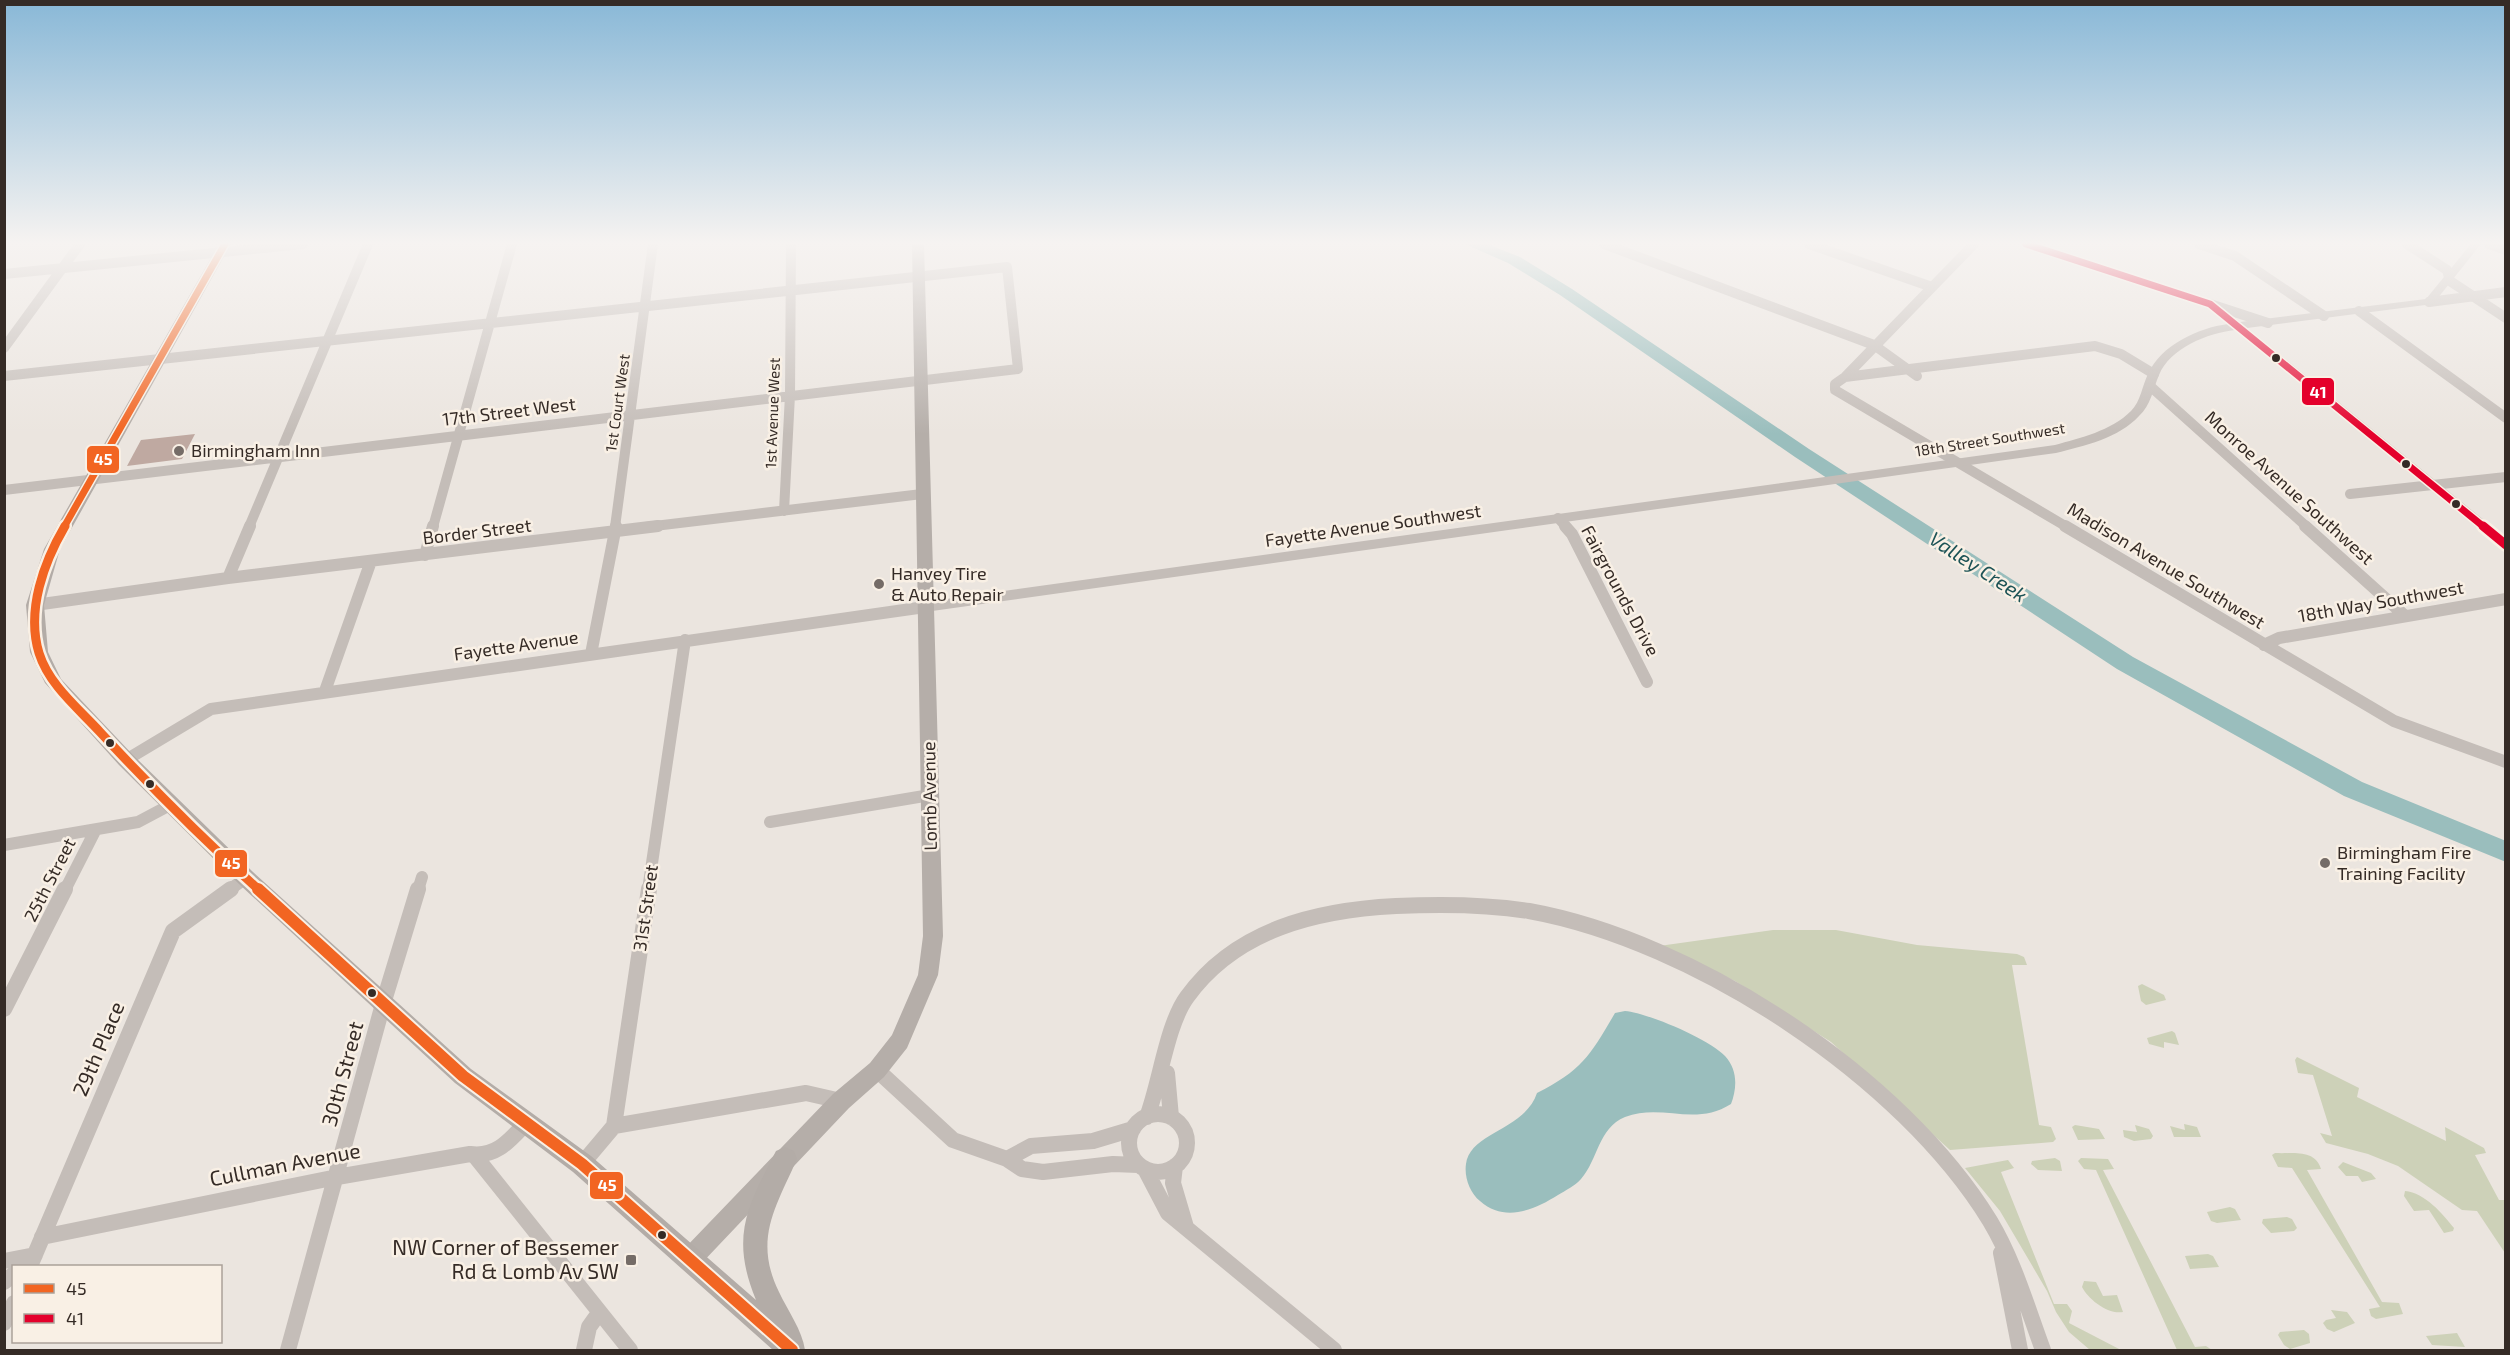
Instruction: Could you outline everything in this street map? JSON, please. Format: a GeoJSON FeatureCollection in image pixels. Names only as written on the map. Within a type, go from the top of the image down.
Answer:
{"type":"FeatureCollection","features":[{"type":"Feature","properties":{"kind":"main road"},"geometry":{"type":"LineString","coordinates":[[188,307],[52,549],[35,605],[39,652],[54,683],[170,805],[383,1004],[463,1076],[582,1164],[794,1350]]}},
{"type":"Feature","properties":{"kind":"main road","name":"Lomb Avenue"},"geometry":{"type":"LineString","coordinates":[[691,1258],[841,1101],[878,1070],[900,1041],[928,975],[933,936],[920,307]]}},
{"type":"Feature","properties":{"kind":"main road"},"geometry":{"type":"LineString","coordinates":[[785,1159],[758,1216],[753,1247],[760,1282],[794,1350]]}},
{"type":"Feature","properties":{"kind":"street"},"geometry":{"type":"LineString","coordinates":[[4,348],[34,307]]}},
{"type":"Feature","properties":{"kind":"street"},"geometry":{"type":"LineString","coordinates":[[228,578],[342,307]]}},
{"type":"Feature","properties":{"kind":"street"},"geometry":{"type":"LineString","coordinates":[[425,555],[495,307]]}},
{"type":"Feature","properties":{"kind":"street"},"geometry":{"type":"LineString","coordinates":[[4,376],[627,307]]}},
{"type":"Feature","properties":{"kind":"street","name":"1st Court West"},"geometry":{"type":"LineString","coordinates":[[615,531],[647,307]]}},
{"type":"Feature","properties":{"kind":"street","name":"1st Avenue West"},"geometry":{"type":"LineString","coordinates":[[784,512],[790,395],[790,307]]}},
{"type":"Feature","properties":{"kind":"street","name":"17th Street West"},"geometry":{"type":"LineString","coordinates":[[4,490],[1018,369],[1011,307]]}},
{"type":"Feature","properties":{"kind":"street"},"geometry":{"type":"LineString","coordinates":[[1773,307],[1874,345],[1913,372]]}},
{"type":"Feature","properties":{"kind":"street"},"geometry":{"type":"LineString","coordinates":[[1845,377],[1912,307]]}},
{"type":"Feature","properties":{"kind":"street"},"geometry":{"type":"LineString","coordinates":[[2214,307],[2505,545]]}},
{"type":"Feature","properties":{"kind":"street"},"geometry":{"type":"LineString","coordinates":[[2220,307],[2268,323]]}},
{"type":"Feature","properties":{"kind":"street"},"geometry":{"type":"LineString","coordinates":[[2311,307],[2324,316]]}},
{"type":"Feature","properties":{"kind":"street","name":"18th Street Southwest"},"geometry":{"type":"LineString","coordinates":[[1825,482],[2056,449],[2095,437],[2135,414],[2147,397],[2158,366],[2185,343],[2215,329],[2388,307]]}},
{"type":"Feature","properties":{"kind":"street"},"geometry":{"type":"LineString","coordinates":[[2489,307],[2505,318]]}},
{"type":"Feature","properties":{"kind":"street"},"geometry":{"type":"LineString","coordinates":[[2359,311],[2505,418]]}},
{"type":"Feature","properties":{"kind":"street","name":"Monroe Avenue Southwest"},"geometry":{"type":"LineString","coordinates":[[1845,377],[1913,372],[2095,346],[2121,354],[2152,380],[2404,615]]}},
{"type":"Feature","properties":{"kind":"street","name":"Madison Avenue Southwest"},"geometry":{"type":"LineString","coordinates":[[1845,377],[1834,385],[1842,395],[2394,721],[2505,762]]}},
{"type":"Feature","properties":{"kind":"street"},"geometry":{"type":"LineString","coordinates":[[2350,494],[2505,477]]}},
{"type":"Feature","properties":{"kind":"street","name":"Fayette Avenue Southwest"},"geometry":{"type":"LineString","coordinates":[[926,607],[1825,482]]}},
{"type":"Feature","properties":{"kind":"street","name":"Border Street"},"geometry":{"type":"LineString","coordinates":[[35,605],[228,578],[922,494]]}},
{"type":"Feature","properties":{"kind":"street","name":"Fairgrounds Drive"},"geometry":{"type":"LineString","coordinates":[[1558,518],[1572,534],[1647,682]]}},
{"type":"Feature","properties":{"kind":"street"},"geometry":{"type":"LineString","coordinates":[[591,654],[615,531]]}},
{"type":"Feature","properties":{"kind":"street"},"geometry":{"type":"LineString","coordinates":[[325,691],[371,561]]}},
{"type":"Feature","properties":{"kind":"street","name":"18th Way Southwest"},"geometry":{"type":"LineString","coordinates":[[2264,645],[2279,638],[2505,599]]}},
{"type":"Feature","properties":{"kind":"street","name":"Fayette Avenue"},"geometry":{"type":"LineString","coordinates":[[126,760],[211,709],[926,607]]}},
{"type":"Feature","properties":{"kind":"street","name":"31st Street"},"geometry":{"type":"LineString","coordinates":[[614,1126],[685,640]]}},
{"type":"Feature","properties":{"kind":"street"},"geometry":{"type":"LineString","coordinates":[[2505,753],[2505,762]]}},
{"type":"Feature","properties":{"kind":"street"},"geometry":{"type":"LineString","coordinates":[[770,822],[930,795]]}},
{"type":"Feature","properties":{"kind":"street"},"geometry":{"type":"LineString","coordinates":[[4,845],[138,822],[170,805]]}},
{"type":"Feature","properties":{"kind":"street","name":"25th Street"},"geometry":{"type":"LineString","coordinates":[[4,1009],[95,831]]}},
{"type":"Feature","properties":{"kind":"street","name":"30th Street"},"geometry":{"type":"LineString","coordinates":[[288,1350],[383,1004],[422,877]]}},
{"type":"Feature","properties":{"kind":"street","name":"29th Place"},"geometry":{"type":"LineString","coordinates":[[29,1263],[173,931],[246,878]]}},
{"type":"Feature","properties":{"kind":"street"},"geometry":{"type":"LineString","coordinates":[[1147,1117],[1184,1000],[1217,962],[1249,940],[1307,916],[1365,907],[1449,904],[1544,915],[1614,934],[1683,963],[1752,998],[1822,1044],[1879,1091],[1942,1157],[1999,1237],[2043,1350]]}},
{"type":"Feature","properties":{"kind":"street"},"geometry":{"type":"LineString","coordinates":[[1167,1054],[1167,1088],[1171,1117]]}},
{"type":"Feature","properties":{"kind":"street"},"geometry":{"type":"LineString","coordinates":[[878,1070],[953,1140],[1007,1159],[1022,1169],[1043,1172],[1113,1164],[1142,1167],[1155,1172],[1175,1166],[1186,1154],[1188,1142],[1185,1129],[1171,1117],[1155,1115],[1147,1117],[1133,1129],[1093,1141],[1031,1146],[1007,1159]]}},
{"type":"Feature","properties":{"kind":"street"},"geometry":{"type":"LineString","coordinates":[[582,1164],[614,1126],[806,1093],[841,1101]]}},
{"type":"Feature","properties":{"kind":"street","name":"Cullman Avenue"},"geometry":{"type":"LineString","coordinates":[[42,1237],[337,1177],[497,1151],[526,1123]]}},
{"type":"Feature","properties":{"kind":"street"},"geometry":{"type":"LineString","coordinates":[[1133,1129],[1128,1148],[1142,1167],[1168,1214],[1334,1350]]}},
{"type":"Feature","properties":{"kind":"street"},"geometry":{"type":"LineString","coordinates":[[475,1156],[630,1350]]}},
{"type":"Feature","properties":{"kind":"street"},"geometry":{"type":"LineString","coordinates":[[1175,1166],[1173,1183],[1186,1228]]}},
{"type":"Feature","properties":{"kind":"street"},"geometry":{"type":"LineString","coordinates":[[1999,1237],[2003,1276],[2020,1350]]}},
{"type":"Feature","properties":{"kind":"street"},"geometry":{"type":"LineString","coordinates":[[4,1261],[29,1263]]}},
{"type":"Feature","properties":{"kind":"street"},"geometry":{"type":"LineString","coordinates":[[4,1323],[12,1307]]}},
{"type":"Feature","properties":{"kind":"street"},"geometry":{"type":"LineString","coordinates":[[584,1350],[589,1327],[599,1312]]}},
{"type":"Feature","properties":{"kind":"green space"},"geometry":{"type":"Polygon","coordinates":[[[1773,930],[1836,930],[1917,945],[2017,954],[2024,957],[2027,965],[2012,965],[2039,1125],[2051,1127],[2056,1139],[2053,1142],[1950,1150],[1831,1042],[1735,981],[1659,946],[1773,930]]]}},
{"type":"Feature","properties":{"kind":"green space"},"geometry":{"type":"Polygon","coordinates":[[[2142,984],[2164,995],[2166,1000],[2146,1005],[2141,1001],[2138,986],[2142,984]]]}},
{"type":"Feature","properties":{"kind":"green space"},"geometry":{"type":"Polygon","coordinates":[[[2172,1031],[2179,1045],[2164,1042],[2164,1048],[2149,1044],[2147,1038],[2172,1031]]]}},
{"type":"Feature","properties":{"kind":"green space"},"geometry":{"type":"Polygon","coordinates":[[[2297,1057],[2359,1088],[2357,1097],[2446,1141],[2445,1127],[2484,1148],[2486,1153],[2475,1155],[2499,1200],[2505,1200],[2505,1253],[2477,1211],[2462,1210],[2398,1166],[2368,1154],[2326,1143],[2320,1133],[2332,1136],[2313,1075],[2298,1073],[2295,1060],[2297,1057]]]}},
{"type":"Feature","properties":{"kind":"green space"},"geometry":{"type":"Polygon","coordinates":[[[2184,1124],[2197,1127],[2201,1137],[2174,1137],[2170,1126],[2185,1130],[2184,1124]]]}},
{"type":"Feature","properties":{"kind":"green space"},"geometry":{"type":"Polygon","coordinates":[[[2075,1125],[2099,1129],[2105,1139],[2078,1140],[2072,1127],[2075,1125]]]}},
{"type":"Feature","properties":{"kind":"green space"},"geometry":{"type":"Polygon","coordinates":[[[2135,1125],[2149,1129],[2153,1136],[2151,1139],[2134,1141],[2124,1137],[2123,1130],[2137,1132],[2135,1125]]]}},
{"type":"Feature","properties":{"kind":"green space"},"geometry":{"type":"Polygon","coordinates":[[[2275,1153],[2309,1155],[2318,1163],[2321,1169],[2307,1170],[2382,1302],[2399,1303],[2403,1314],[2376,1319],[2371,1316],[2369,1309],[2380,1307],[2292,1168],[2278,1167],[2272,1155],[2275,1153]]]}},
{"type":"Feature","properties":{"kind":"green space"},"geometry":{"type":"Polygon","coordinates":[[[2055,1158],[2060,1161],[2062,1171],[2038,1170],[2031,1164],[2032,1161],[2055,1158]]]}},
{"type":"Feature","properties":{"kind":"green space"},"geometry":{"type":"Polygon","coordinates":[[[2081,1158],[2108,1159],[2114,1169],[2103,1170],[2195,1347],[2206,1346],[2212,1350],[2177,1350],[2096,1170],[2084,1169],[2078,1161],[2081,1158]]]}},
{"type":"Feature","properties":{"kind":"green space"},"geometry":{"type":"Polygon","coordinates":[[[2008,1160],[2014,1168],[2001,1172],[2054,1304],[2067,1304],[2072,1311],[2069,1323],[2121,1350],[2090,1350],[2069,1332],[2000,1211],[1965,1168],[2008,1160]]]}},
{"type":"Feature","properties":{"kind":"green space"},"geometry":{"type":"Polygon","coordinates":[[[2343,1162],[2371,1173],[2376,1179],[2362,1182],[2358,1176],[2346,1176],[2338,1167],[2343,1162]]]}},
{"type":"Feature","properties":{"kind":"green space"},"geometry":{"type":"Polygon","coordinates":[[[2405,1191],[2419,1196],[2432,1205],[2454,1228],[2453,1231],[2444,1233],[2429,1210],[2414,1211],[2404,1196],[2405,1191]]]}},
{"type":"Feature","properties":{"kind":"green space"},"geometry":{"type":"Polygon","coordinates":[[[2230,1207],[2235,1209],[2241,1220],[2217,1223],[2211,1221],[2207,1212],[2230,1207]]]}},
{"type":"Feature","properties":{"kind":"green space"},"geometry":{"type":"Polygon","coordinates":[[[2287,1217],[2292,1219],[2297,1228],[2294,1231],[2271,1233],[2262,1223],[2263,1219],[2287,1217]]]}},
{"type":"Feature","properties":{"kind":"green space"},"geometry":{"type":"Polygon","coordinates":[[[2208,1254],[2213,1256],[2219,1267],[2190,1269],[2185,1256],[2208,1254]]]}},
{"type":"Feature","properties":{"kind":"green space"},"geometry":{"type":"Polygon","coordinates":[[[2084,1281],[2096,1282],[2103,1296],[2117,1295],[2123,1312],[2105,1309],[2094,1301],[2082,1287],[2084,1281]]]}},
{"type":"Feature","properties":{"kind":"green space"},"geometry":{"type":"Polygon","coordinates":[[[2331,1310],[2347,1312],[2355,1323],[2334,1332],[2327,1329],[2323,1323],[2336,1318],[2331,1310]]]}},
{"type":"Feature","properties":{"kind":"green space"},"geometry":{"type":"Polygon","coordinates":[[[2304,1330],[2309,1334],[2310,1343],[2290,1349],[2284,1345],[2278,1335],[2280,1332],[2304,1330]]]}},
{"type":"Feature","properties":{"kind":"green space"},"geometry":{"type":"Polygon","coordinates":[[[2457,1333],[2465,1347],[2432,1345],[2426,1336],[2457,1333]]]}},
{"type":"Feature","properties":{"kind":"water"},"geometry":{"type":"Polygon","coordinates":[[[1625,1011],[1648,1016],[1678,1028],[1706,1042],[1725,1056],[1732,1067],[1735,1079],[1731,1104],[1718,1111],[1704,1114],[1652,1112],[1625,1117],[1616,1122],[1604,1136],[1581,1179],[1549,1200],[1529,1209],[1509,1213],[1490,1208],[1480,1201],[1473,1194],[1467,1179],[1466,1164],[1470,1153],[1487,1137],[1521,1115],[1531,1105],[1537,1093],[1575,1069],[1599,1040],[1615,1013],[1625,1011]]]}},
{"type":"Feature","properties":{"kind":"building"},"geometry":{"type":"Polygon","coordinates":[[[195,434],[182,459],[127,466],[141,440],[195,434]]]}},
{"type":"Feature","properties":{"kind":"waterway","name":"Valley Creek"},"geometry":{"type":"LineString","coordinates":[[1588,307],[1802,453],[2125,663],[2353,789],[2506,852]]}},
{"type":"Feature","properties":{"kind":"transit line","name":"45"},"geometry":{"type":"LineString","coordinates":[[189,307],[52,549],[35,605],[39,652],[54,683],[126,760],[246,878],[463,1076],[582,1164],[792,1350]]}},
{"type":"Feature","properties":{"kind":"transit line","name":"41"},"geometry":{"type":"LineString","coordinates":[[2214,307],[2506,545]]}},
{"type":"Feature","properties":{"kind":"place","name":"Birmingham Inn"},"geometry":{"type":"Point","coordinates":[179,451]}},
{"type":"Feature","properties":{"kind":"place","name":"Hanvey Tire & Auto Repair"},"geometry":{"type":"Point","coordinates":[879,584]}},
{"type":"Feature","properties":{"kind":"place","name":"Birmingham Fire Training Facility"},"geometry":{"type":"Point","coordinates":[2325,863]}},
{"type":"Feature","properties":{"kind":"place","name":"NW Corner of Bessemer Rd & Lomb Av SW"},"geometry":{"type":"Point","coordinates":[631,1260]}}]}
